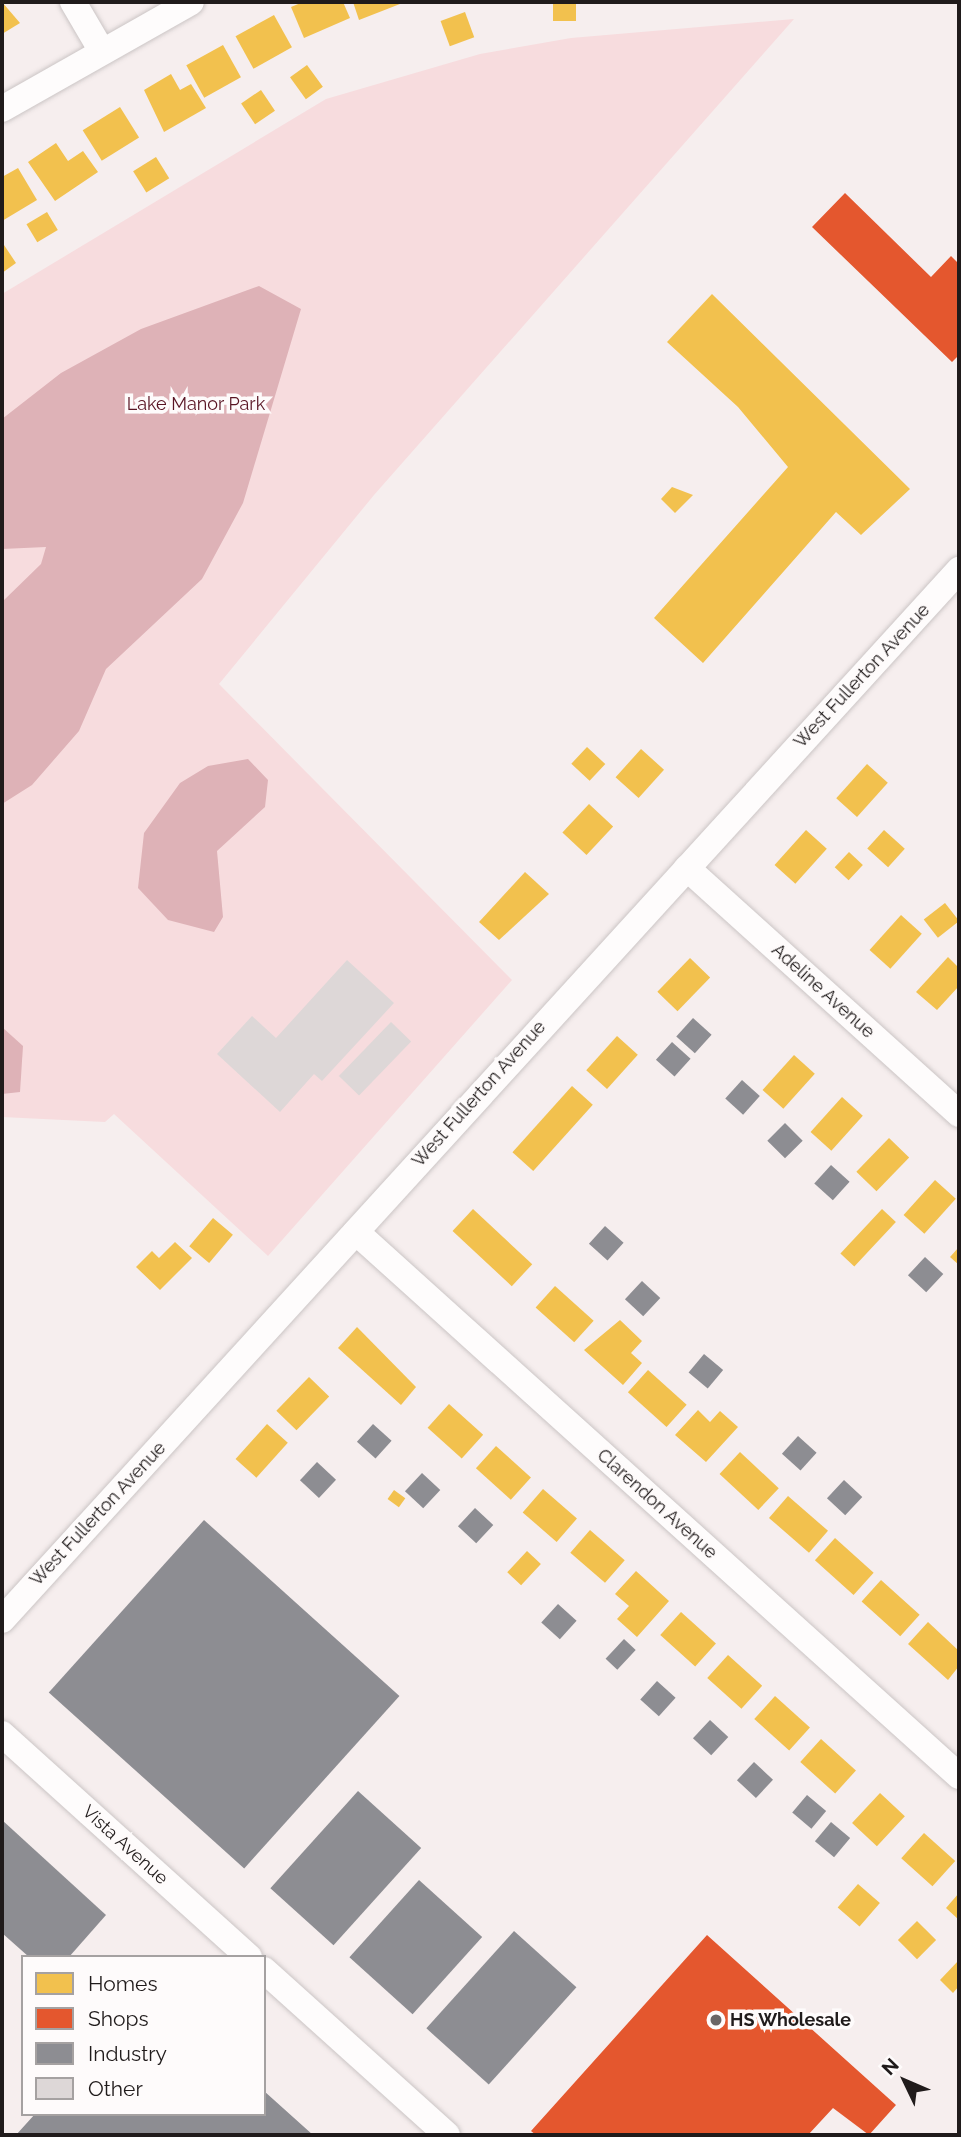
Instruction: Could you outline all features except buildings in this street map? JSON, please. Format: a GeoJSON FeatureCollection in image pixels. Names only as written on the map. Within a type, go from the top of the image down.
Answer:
{"type":"FeatureCollection","features":[{"type":"Feature","properties":{"kind":"street"},"geometry":{"type":"LineString","coordinates":[[73,2],[100,48]]}},
{"type":"Feature","properties":{"kind":"street"},"geometry":{"type":"LineString","coordinates":[[2,109],[100,48],[191,2]]}},
{"type":"Feature","properties":{"kind":"street","name":"West Fullerton Avenue"},"geometry":{"type":"LineString","coordinates":[[2,1620],[959,570]]}},
{"type":"Feature","properties":{"kind":"street","name":"Adeline Avenue"},"geometry":{"type":"LineString","coordinates":[[687,868],[959,1114]]}},
{"type":"Feature","properties":{"kind":"street","name":"Clarendon Avenue"},"geometry":{"type":"LineString","coordinates":[[356,1232],[959,1776]]}},
{"type":"Feature","properties":{"kind":"street","name":"Vista Avenue"},"geometry":{"type":"LineString","coordinates":[[2,1734],[247,1955]]}},
{"type":"Feature","properties":{"kind":"street"},"geometry":{"type":"LineString","coordinates":[[266,1972],[447,2135]]}},
{"type":"Feature","properties":{"kind":"green space","name":"Lake Manor Park"},"geometry":{"type":"Polygon","coordinates":[[[794,19],[374,495],[219,684],[512,980],[268,1256],[114,1114],[105,1122],[2,1117],[2,294],[326,99],[480,54],[571,38],[794,19]]]}},
{"type":"Feature","properties":{"kind":"shaded area"},"geometry":{"type":"Polygon","coordinates":[[[259,286],[301,309],[243,503],[202,579],[106,669],[79,731],[32,785],[2,804],[2,602],[41,564],[46,547],[2,549],[2,419],[61,373],[141,329],[259,286]]]}},
{"type":"Feature","properties":{"kind":"shaded area"},"geometry":{"type":"Polygon","coordinates":[[[248,759],[268,780],[265,807],[217,851],[223,917],[214,932],[168,920],[138,888],[144,833],[180,783],[208,766],[248,759]]]}},
{"type":"Feature","properties":{"kind":"shaded area"},"geometry":{"type":"Polygon","coordinates":[[[2,1027],[23,1046],[20,1092],[2,1094],[2,1027]]]}},
{"type":"Feature","properties":{"kind":"place","name":"HS Wholesale"},"geometry":{"type":"Point","coordinates":[716,2020]}}]}
